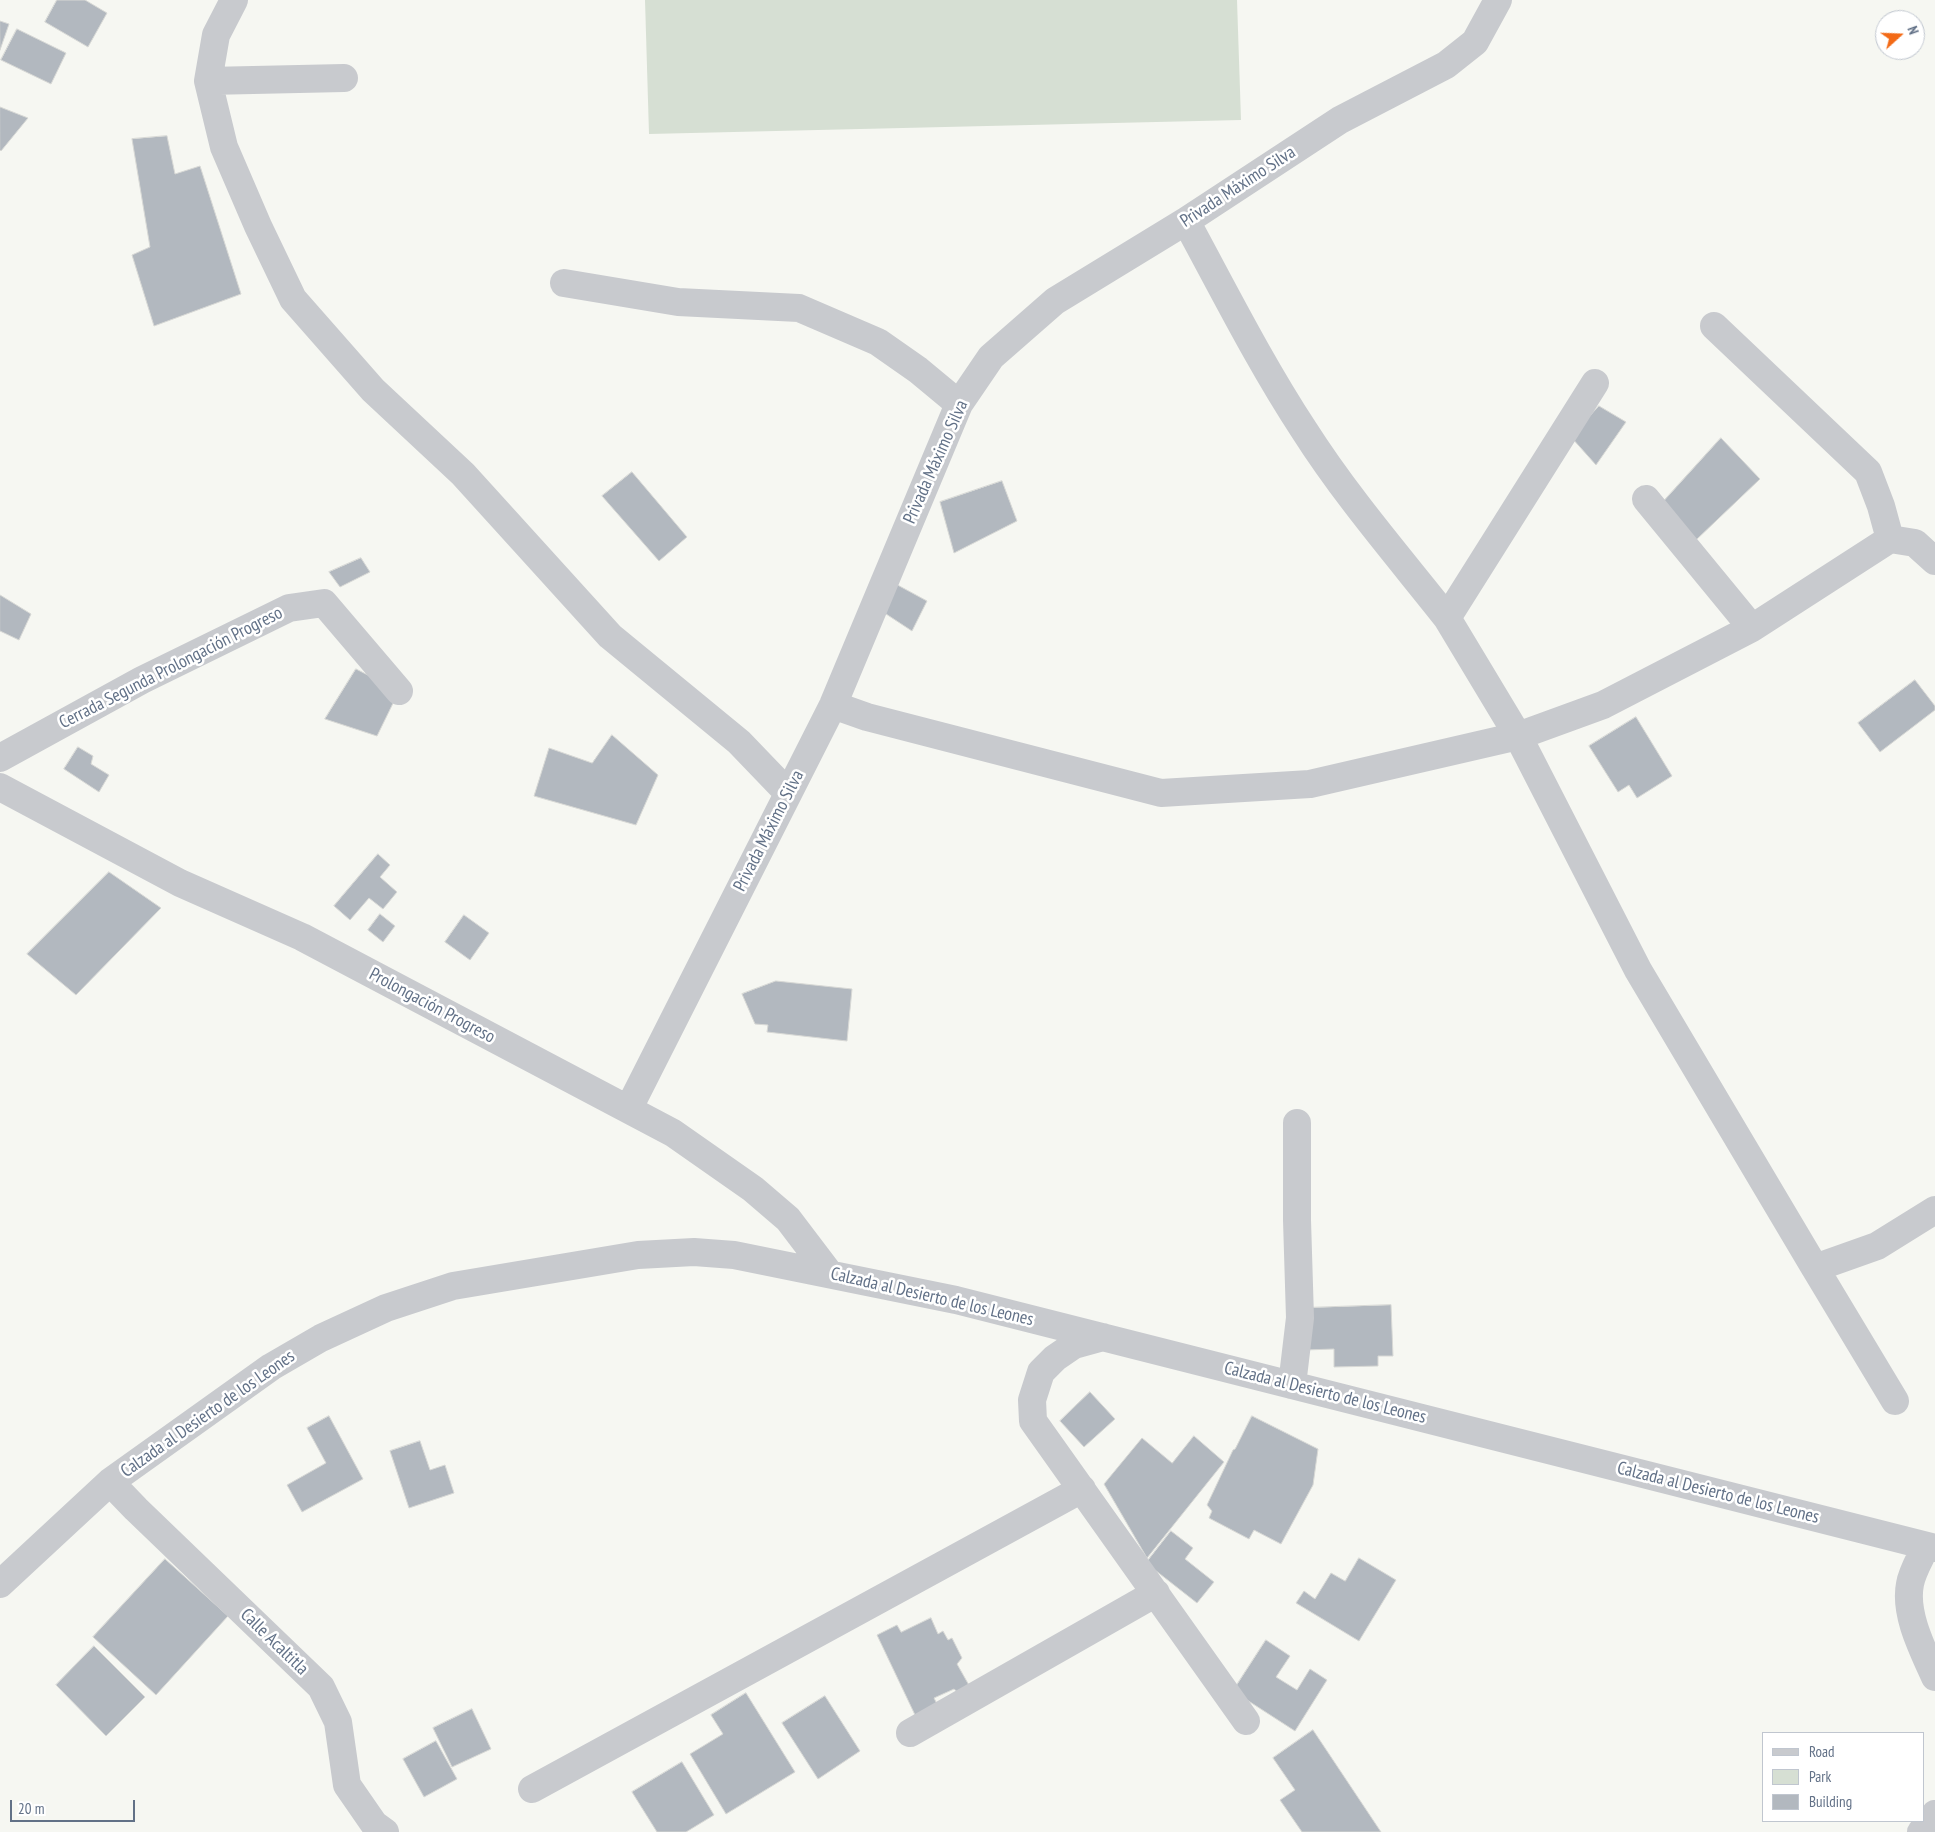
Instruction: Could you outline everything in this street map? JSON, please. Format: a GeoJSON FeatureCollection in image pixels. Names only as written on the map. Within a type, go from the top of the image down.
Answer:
{"type":"FeatureCollection","features":[{"type":"Feature","properties":{"kind":"street"},"geometry":{"type":"LineString","coordinates":[[234,0],[216,35],[208,81],[224,147],[258,226],[293,299],[373,390],[464,474],[610,636],[740,742],[788,793]]}},
{"type":"Feature","properties":{"kind":"street","name":"Privada Máximo Silva"},"geometry":{"type":"LineString","coordinates":[[628,1108],[833,705],[959,404],[991,357],[1055,301],[1186,221],[1340,120],[1446,65],[1475,42],[1498,0]]}},
{"type":"Feature","properties":{"kind":"street"},"geometry":{"type":"LineString","coordinates":[[208,81],[344,78]]}},
{"type":"Feature","properties":{"kind":"street"},"geometry":{"type":"LineString","coordinates":[[1186,221],[1252,343],[1304,430],[1359,507],[1447,618],[1518,736],[1638,970],[1896,1401]]}},
{"type":"Feature","properties":{"kind":"street"},"geometry":{"type":"LineString","coordinates":[[564,283],[678,302],[799,308],[878,342],[918,370],[959,404]]}},
{"type":"Feature","properties":{"kind":"street"},"geometry":{"type":"LineString","coordinates":[[1714,326],[1868,472],[1881,506],[1890,539]]}},
{"type":"Feature","properties":{"kind":"street"},"geometry":{"type":"LineString","coordinates":[[1447,618],[1595,383]]}},
{"type":"Feature","properties":{"kind":"street"},"geometry":{"type":"LineString","coordinates":[[1646,498],[1752,628]]}},
{"type":"Feature","properties":{"kind":"street"},"geometry":{"type":"LineString","coordinates":[[833,705],[867,717],[1161,794],[1310,784],[1518,736],[1603,705],[1752,628],[1890,539],[1915,543],[1935,561]]}},
{"type":"Feature","properties":{"kind":"street","name":"Cerrada Segunda Prolongación Progreso"},"geometry":{"type":"LineString","coordinates":[[0,758],[142,680],[289,608],[324,603],[399,691]]}},
{"type":"Feature","properties":{"kind":"street","name":"Prolongación Progreso"},"geometry":{"type":"LineString","coordinates":[[0,788],[180,883],[302,938],[674,1133],[753,1189],[788,1219],[829,1273]]}},
{"type":"Feature","properties":{"kind":"street"},"geometry":{"type":"LineString","coordinates":[[1292,1385],[1300,1318],[1297,1123]]}},
{"type":"Feature","properties":{"kind":"street"},"geometry":{"type":"LineString","coordinates":[[1816,1268],[1877,1246],[1935,1210]]}},
{"type":"Feature","properties":{"kind":"street","name":"Calzada al Desierto de los Leones"},"geometry":{"type":"LineString","coordinates":[[0,1584],[110,1482],[271,1367],[321,1338],[386,1308],[453,1286],[638,1255],[694,1252],[734,1255],[956,1300],[1932,1548]]}},
{"type":"Feature","properties":{"kind":"street"},"geometry":{"type":"LineString","coordinates":[[1103,1337],[1074,1345],[1055,1358],[1041,1372],[1032,1400],[1033,1421],[1246,1721]]}},
{"type":"Feature","properties":{"kind":"street","name":"Calle Acaltitla"},"geometry":{"type":"LineString","coordinates":[[110,1482],[321,1687],[338,1722],[347,1785],[374,1824],[385,1832]]}},
{"type":"Feature","properties":{"kind":"street"},"geometry":{"type":"LineString","coordinates":[[532,1789],[1082,1489]]}},
{"type":"Feature","properties":{"kind":"street"},"geometry":{"type":"LineString","coordinates":[[1932,1548],[1925,1548],[1910,1583],[1910,1606],[1918,1640],[1935,1677]]}},
{"type":"Feature","properties":{"kind":"street"},"geometry":{"type":"LineString","coordinates":[[910,1733],[1156,1593]]}},
{"type":"Feature","properties":{"kind":"street"},"geometry":{"type":"LineString","coordinates":[[1921,1832],[1935,1814]]}},
{"type":"Feature","properties":{"kind":"green space"},"geometry":{"type":"Polygon","coordinates":[[[645,0],[1237,0],[1241,120],[649,134],[645,0]]]}},
{"type":"Feature","properties":{"kind":"building"},"geometry":{"type":"Polygon","coordinates":[[[57,0],[85,0],[107,13],[88,47],[45,22],[57,0]]]}},
{"type":"Feature","properties":{"kind":"building"},"geometry":{"type":"Polygon","coordinates":[[[0,21],[9,24],[0,50],[0,21]]]}},
{"type":"Feature","properties":{"kind":"building"},"geometry":{"type":"Polygon","coordinates":[[[17,29],[66,53],[51,84],[1,60],[17,29]]]}},
{"type":"Feature","properties":{"kind":"building"},"geometry":{"type":"Polygon","coordinates":[[[0,107],[28,118],[1,151],[0,150],[0,107]]]}},
{"type":"Feature","properties":{"kind":"building"},"geometry":{"type":"Polygon","coordinates":[[[167,136],[175,174],[200,166],[241,294],[154,326],[132,255],[150,247],[132,139],[167,136]]]}},
{"type":"Feature","properties":{"kind":"building"},"geometry":{"type":"Polygon","coordinates":[[[1599,406],[1626,422],[1596,465],[1571,437],[1599,406]]]}},
{"type":"Feature","properties":{"kind":"building"},"geometry":{"type":"Polygon","coordinates":[[[1721,438],[1760,479],[1696,540],[1663,502],[1721,438]]]}},
{"type":"Feature","properties":{"kind":"building"},"geometry":{"type":"Polygon","coordinates":[[[632,472],[687,537],[659,561],[602,496],[632,472]]]}},
{"type":"Feature","properties":{"kind":"building"},"geometry":{"type":"Polygon","coordinates":[[[1002,481],[1017,521],[954,553],[940,502],[1002,481]]]}},
{"type":"Feature","properties":{"kind":"building"},"geometry":{"type":"Polygon","coordinates":[[[361,558],[370,572],[340,587],[329,572],[361,558]]]}},
{"type":"Feature","properties":{"kind":"building"},"geometry":{"type":"Polygon","coordinates":[[[892,582],[927,601],[912,631],[880,610],[892,582]]]}},
{"type":"Feature","properties":{"kind":"building"},"geometry":{"type":"Polygon","coordinates":[[[0,595],[31,614],[19,640],[0,631],[0,595]]]}},
{"type":"Feature","properties":{"kind":"building"},"geometry":{"type":"Polygon","coordinates":[[[356,669],[399,691],[377,736],[325,719],[356,669]]]}},
{"type":"Feature","properties":{"kind":"building"},"geometry":{"type":"Polygon","coordinates":[[[1915,680],[1935,706],[1935,710],[1880,752],[1858,723],[1915,680]]]}},
{"type":"Feature","properties":{"kind":"building"},"geometry":{"type":"Polygon","coordinates":[[[1636,717],[1672,776],[1637,798],[1629,785],[1618,792],[1589,746],[1636,717]]]}},
{"type":"Feature","properties":{"kind":"building"},"geometry":{"type":"Polygon","coordinates":[[[612,735],[658,775],[636,825],[534,796],[549,748],[592,763],[612,735]]]}},
{"type":"Feature","properties":{"kind":"building"},"geometry":{"type":"Polygon","coordinates":[[[78,747],[93,756],[91,764],[109,775],[99,792],[64,769],[78,747]]]}},
{"type":"Feature","properties":{"kind":"building"},"geometry":{"type":"Polygon","coordinates":[[[378,854],[390,865],[380,877],[397,892],[383,909],[369,898],[350,920],[334,906],[378,854]]]}},
{"type":"Feature","properties":{"kind":"building"},"geometry":{"type":"Polygon","coordinates":[[[109,872],[161,908],[76,995],[27,954],[109,872]]]}},
{"type":"Feature","properties":{"kind":"building"},"geometry":{"type":"Polygon","coordinates":[[[380,914],[395,926],[383,942],[368,930],[380,914]]]}},
{"type":"Feature","properties":{"kind":"building"},"geometry":{"type":"Polygon","coordinates":[[[464,915],[489,933],[470,960],[445,942],[464,915]]]}},
{"type":"Feature","properties":{"kind":"building"},"geometry":{"type":"Polygon","coordinates":[[[776,981],[852,989],[847,1041],[767,1032],[768,1025],[755,1024],[742,994],[776,981]]]}},
{"type":"Feature","properties":{"kind":"building"},"geometry":{"type":"Polygon","coordinates":[[[1391,1305],[1393,1356],[1378,1356],[1378,1366],[1334,1367],[1334,1349],[1305,1350],[1304,1308],[1391,1305]]]}},
{"type":"Feature","properties":{"kind":"building"},"geometry":{"type":"Polygon","coordinates":[[[1090,1392],[1115,1419],[1084,1447],[1060,1421],[1090,1392]]]}},
{"type":"Feature","properties":{"kind":"building"},"geometry":{"type":"Polygon","coordinates":[[[329,1416],[363,1479],[302,1512],[287,1485],[326,1463],[307,1428],[329,1416]]]}},
{"type":"Feature","properties":{"kind":"building"},"geometry":{"type":"Polygon","coordinates":[[[1252,1416],[1318,1449],[1313,1485],[1281,1544],[1254,1530],[1249,1539],[1209,1518],[1212,1511],[1207,1505],[1233,1450],[1252,1416]]]}},
{"type":"Feature","properties":{"kind":"building"},"geometry":{"type":"Polygon","coordinates":[[[1194,1436],[1224,1462],[1147,1558],[1104,1484],[1142,1438],[1172,1463],[1194,1436]]]}},
{"type":"Feature","properties":{"kind":"building"},"geometry":{"type":"Polygon","coordinates":[[[420,1441],[430,1470],[445,1465],[454,1493],[409,1508],[390,1451],[420,1441]]]}},
{"type":"Feature","properties":{"kind":"building"},"geometry":{"type":"Polygon","coordinates":[[[1171,1531],[1193,1548],[1185,1559],[1214,1582],[1197,1603],[1146,1563],[1171,1531]]]}},
{"type":"Feature","properties":{"kind":"building"},"geometry":{"type":"Polygon","coordinates":[[[1359,1558],[1396,1580],[1359,1641],[1296,1603],[1304,1591],[1315,1599],[1331,1573],[1345,1581],[1359,1558]]]}},
{"type":"Feature","properties":{"kind":"building"},"geometry":{"type":"Polygon","coordinates":[[[165,1559],[228,1616],[156,1695],[93,1637],[165,1559]]]}},
{"type":"Feature","properties":{"kind":"building"},"geometry":{"type":"Polygon","coordinates":[[[931,1618],[938,1634],[943,1631],[948,1640],[952,1638],[962,1658],[957,1664],[970,1687],[961,1695],[954,1689],[934,1698],[938,1706],[916,1717],[877,1635],[897,1625],[901,1632],[931,1618]]]}},
{"type":"Feature","properties":{"kind":"building"},"geometry":{"type":"Polygon","coordinates":[[[1266,1640],[1290,1656],[1276,1677],[1297,1690],[1310,1669],[1327,1680],[1295,1731],[1233,1691],[1266,1640]]]}},
{"type":"Feature","properties":{"kind":"building"},"geometry":{"type":"Polygon","coordinates":[[[94,1646],[145,1697],[106,1736],[56,1685],[94,1646]]]}},
{"type":"Feature","properties":{"kind":"building"},"geometry":{"type":"Polygon","coordinates":[[[746,1693],[795,1772],[726,1814],[690,1754],[723,1734],[711,1715],[746,1693]]]}},
{"type":"Feature","properties":{"kind":"building"},"geometry":{"type":"Polygon","coordinates":[[[825,1696],[860,1751],[818,1779],[782,1723],[825,1696]]]}},
{"type":"Feature","properties":{"kind":"building"},"geometry":{"type":"Polygon","coordinates":[[[472,1709],[491,1749],[452,1767],[433,1728],[472,1709]]]}},
{"type":"Feature","properties":{"kind":"building"},"geometry":{"type":"Polygon","coordinates":[[[1313,1730],[1381,1832],[1302,1832],[1280,1800],[1295,1790],[1273,1758],[1313,1730]]]}},
{"type":"Feature","properties":{"kind":"building"},"geometry":{"type":"Polygon","coordinates":[[[436,1741],[457,1779],[424,1797],[403,1759],[436,1741]]]}},
{"type":"Feature","properties":{"kind":"building"},"geometry":{"type":"Polygon","coordinates":[[[682,1762],[714,1815],[686,1832],[657,1832],[632,1792],[682,1762]]]}}]}
